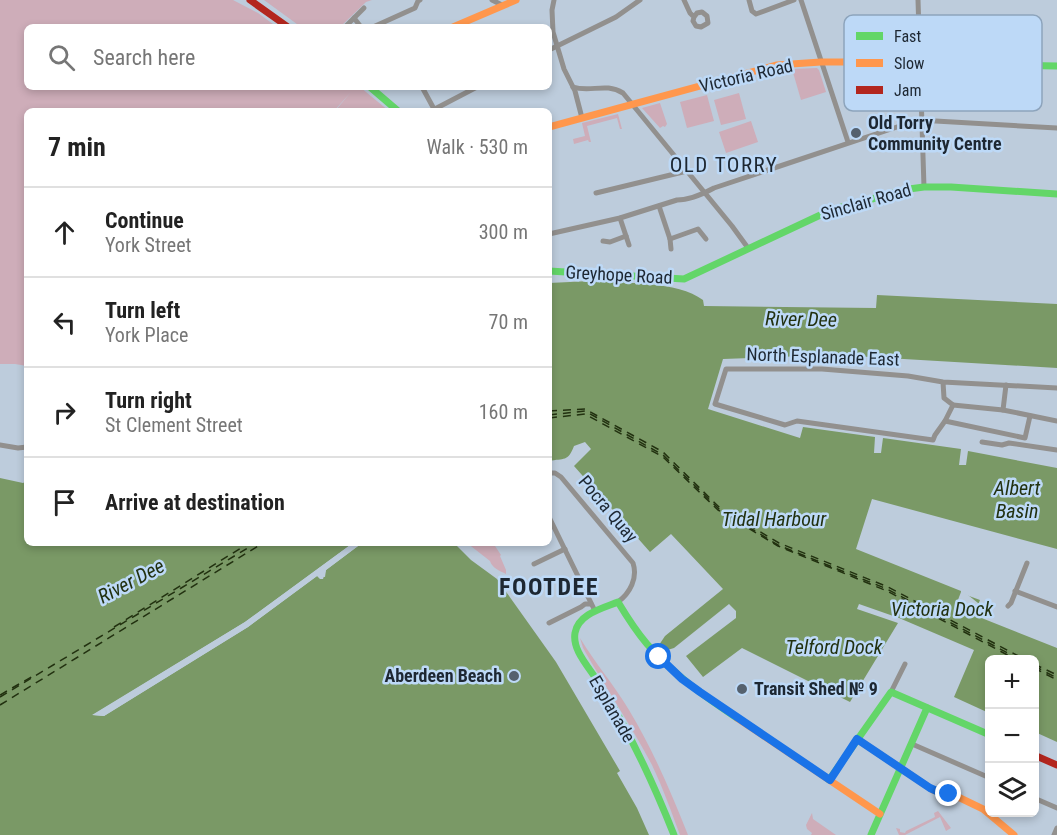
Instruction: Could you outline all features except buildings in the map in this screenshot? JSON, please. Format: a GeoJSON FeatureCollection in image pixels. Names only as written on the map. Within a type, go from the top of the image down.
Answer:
{"type":"FeatureCollection","features":[{"type":"Feature","properties":{"kind":"street"},"geometry":{"type":"LineString","coordinates":[[250,0],[284,24]]}},
{"type":"Feature","properties":{"kind":"street"},"geometry":{"type":"LineString","coordinates":[[381,24],[416,8],[420,0]]}},
{"type":"Feature","properties":{"kind":"street"},"geometry":{"type":"LineString","coordinates":[[492,0],[502,5]]}},
{"type":"Feature","properties":{"kind":"street"},"geometry":{"type":"LineString","coordinates":[[460,24],[516,0]]}},
{"type":"Feature","properties":{"kind":"street"},"geometry":{"type":"LineString","coordinates":[[551,24],[554,0]]}},
{"type":"Feature","properties":{"kind":"street"},"geometry":{"type":"LineString","coordinates":[[552,48],[616,16],[633,2],[640,0]]}},
{"type":"Feature","properties":{"kind":"street"},"geometry":{"type":"LineString","coordinates":[[684,0],[694,17]]}},
{"type":"Feature","properties":{"kind":"street"},"geometry":{"type":"LineString","coordinates":[[749,0],[756,14],[791,0]]}},
{"type":"Feature","properties":{"kind":"street"},"geometry":{"type":"LineString","coordinates":[[801,0],[848,142]]}},
{"type":"Feature","properties":{"kind":"street"},"geometry":{"type":"LineString","coordinates":[[918,0],[918,15]]}},
{"type":"Feature","properties":{"kind":"street"},"geometry":{"type":"LineString","coordinates":[[348,24],[364,8]]}},
{"type":"Feature","properties":{"kind":"street"},"geometry":{"type":"LineString","coordinates":[[354,18],[359,24]]}},
{"type":"Feature","properties":{"kind":"street"},"geometry":{"type":"LineString","coordinates":[[552,35],[573,87],[582,118]]}},
{"type":"Feature","properties":{"kind":"street","name":"Victoria Road"},"geometry":{"type":"LineString","coordinates":[[552,126],[777,65],[844,62]]}},
{"type":"Feature","properties":{"kind":"street","name":"Victoria Road"},"geometry":{"type":"LineString","coordinates":[[1042,66],[1057,66]]}},
{"type":"Feature","properties":{"kind":"street"},"geometry":{"type":"LineString","coordinates":[[573,87],[589,90],[605,87],[622,93],[748,248]]}},
{"type":"Feature","properties":{"kind":"street"},"geometry":{"type":"LineString","coordinates":[[374,90],[394,108]]}},
{"type":"Feature","properties":{"kind":"street"},"geometry":{"type":"LineString","coordinates":[[423,90],[432,108]]}},
{"type":"Feature","properties":{"kind":"street"},"geometry":{"type":"LineString","coordinates":[[437,108],[471,90]]}},
{"type":"Feature","properties":{"kind":"street"},"geometry":{"type":"LineString","coordinates":[[922,111],[924,187]]}},
{"type":"Feature","properties":{"kind":"street"},"geometry":{"type":"LineString","coordinates":[[552,233],[620,218],[705,193],[848,142],[922,120],[1057,128]]}},
{"type":"Feature","properties":{"kind":"street"},"geometry":{"type":"LineString","coordinates":[[596,193],[687,171]]}},
{"type":"Feature","properties":{"kind":"street","name":"Sinclair Road"},"geometry":{"type":"LineString","coordinates":[[689,277],[831,210],[884,195],[924,187],[1057,194]]}},
{"type":"Feature","properties":{"kind":"street"},"geometry":{"type":"LineString","coordinates":[[659,206],[671,249]]}},
{"type":"Feature","properties":{"kind":"street"},"geometry":{"type":"LineString","coordinates":[[620,218],[628,245]]}},
{"type":"Feature","properties":{"kind":"street"},"geometry":{"type":"LineString","coordinates":[[670,239],[698,230],[706,240]]}},
{"type":"Feature","properties":{"kind":"street"},"geometry":{"type":"LineString","coordinates":[[603,242],[626,236]]}},
{"type":"Feature","properties":{"kind":"street","name":"Greyhope Road"},"geometry":{"type":"LineString","coordinates":[[552,271],[679,279],[689,277]]}},
{"type":"Feature","properties":{"kind":"street","name":"North Esplanade East"},"geometry":{"type":"LineString","coordinates":[[945,421],[933,440],[797,421],[785,425],[715,404],[726,369],[822,369],[908,376],[943,382],[1057,388]]}},
{"type":"Feature","properties":{"kind":"street"},"geometry":{"type":"LineString","coordinates":[[943,382],[944,398],[950,404],[1003,410],[1057,422]]}},
{"type":"Feature","properties":{"kind":"street"},"geometry":{"type":"LineString","coordinates":[[1003,410],[1006,385]]}},
{"type":"Feature","properties":{"kind":"street"},"geometry":{"type":"LineString","coordinates":[[953,405],[945,421],[1025,438],[1030,416]]}},
{"type":"Feature","properties":{"kind":"street"},"geometry":{"type":"LineString","coordinates":[[982,442],[1057,447]]}},
{"type":"Feature","properties":{"kind":"street"},"geometry":{"type":"LineString","coordinates":[[0,445],[24,447]]}},
{"type":"Feature","properties":{"kind":"street","name":"Pocra Quay"},"geometry":{"type":"LineString","coordinates":[[552,473],[561,477],[633,563],[635,571],[633,583],[618,602]]}},
{"type":"Feature","properties":{"kind":"street"},"geometry":{"type":"LineString","coordinates":[[552,524],[595,612]]}},
{"type":"Feature","properties":{"kind":"street"},"geometry":{"type":"LineString","coordinates":[[534,564],[565,549]]}},
{"type":"Feature","properties":{"kind":"street"},"geometry":{"type":"LineString","coordinates":[[1008,606],[1027,563]]}},
{"type":"Feature","properties":{"kind":"street"},"geometry":{"type":"LineString","coordinates":[[1015,591],[1057,607]]}},
{"type":"Feature","properties":{"kind":"street"},"geometry":{"type":"LineString","coordinates":[[618,602],[633,627],[682,679],[880,814]]}},
{"type":"Feature","properties":{"kind":"street","name":"Esplanade"},"geometry":{"type":"LineString","coordinates":[[618,602],[595,612],[580,622],[576,628],[575,641],[648,772],[674,835]]}},
{"type":"Feature","properties":{"kind":"street"},"geometry":{"type":"LineString","coordinates":[[549,623],[585,604],[591,604]]}},
{"type":"Feature","properties":{"kind":"street"},"geometry":{"type":"LineString","coordinates":[[830,780],[891,692],[905,664]]}},
{"type":"Feature","properties":{"kind":"street"},"geometry":{"type":"LineString","coordinates":[[891,692],[985,733]]}},
{"type":"Feature","properties":{"kind":"street"},"geometry":{"type":"LineString","coordinates":[[871,835],[927,708]]}},
{"type":"Feature","properties":{"kind":"street"},"geometry":{"type":"LineString","coordinates":[[857,739],[935,791],[952,795],[980,807],[1014,835]]}},
{"type":"Feature","properties":{"kind":"street"},"geometry":{"type":"LineString","coordinates":[[912,744],[985,776]]}},
{"type":"Feature","properties":{"kind":"street"},"geometry":{"type":"LineString","coordinates":[[1039,757],[1057,765]]}},
{"type":"Feature","properties":{"kind":"street"},"geometry":{"type":"LineString","coordinates":[[1039,800],[1057,808]]}},
{"type":"Feature","properties":{"kind":"street"},"geometry":{"type":"LineString","coordinates":[[1054,835],[1057,828]]}},
{"type":"Feature","properties":{"kind":"shaded area"},"geometry":{"type":"Polygon","coordinates":[[[0,0],[233,0],[273,24],[24,24],[24,90],[364,90],[385,108],[338,108],[351,92],[337,108],[24,108],[24,366],[0,364],[0,0]]]}},
{"type":"Feature","properties":{"kind":"shaded area"},"geometry":{"type":"Polygon","coordinates":[[[264,0],[372,0],[366,2],[343,24],[297,24],[264,0]]]}},
{"type":"Feature","properties":{"kind":"shaded area"},"geometry":{"type":"Polygon","coordinates":[[[817,68],[826,92],[801,100],[792,69],[817,68]]]}},
{"type":"Feature","properties":{"kind":"shaded area"},"geometry":{"type":"Polygon","coordinates":[[[739,93],[746,119],[721,125],[714,100],[739,93]]]}},
{"type":"Feature","properties":{"kind":"shaded area"},"geometry":{"type":"Polygon","coordinates":[[[707,95],[714,121],[687,128],[680,102],[707,95]]]}},
{"type":"Feature","properties":{"kind":"shaded area"},"geometry":{"type":"Polygon","coordinates":[[[660,103],[667,124],[660,128],[642,108],[660,103]]]}},
{"type":"Feature","properties":{"kind":"shaded area"},"geometry":{"type":"Polygon","coordinates":[[[618,114],[622,129],[620,129],[617,118],[587,126],[591,142],[588,140],[574,144],[573,139],[585,136],[582,123],[618,114]]]}},
{"type":"Feature","properties":{"kind":"shaded area"},"geometry":{"type":"Polygon","coordinates":[[[751,121],[758,142],[726,153],[719,132],[751,121]]]}},
{"type":"Feature","properties":{"kind":"shaded area"},"geometry":{"type":"Polygon","coordinates":[[[471,546],[495,546],[501,555],[506,574],[494,567],[471,546]]]}},
{"type":"Feature","properties":{"kind":"shaded area"},"geometry":{"type":"Polygon","coordinates":[[[580,638],[638,725],[661,771],[688,835],[680,835],[652,765],[583,648],[580,638]]]}},
{"type":"Feature","properties":{"kind":"shaded area"},"geometry":{"type":"Polygon","coordinates":[[[938,811],[951,828],[946,831],[940,817],[905,835],[899,835],[896,828],[905,833],[935,817],[934,813],[938,811]]]}},
{"type":"Feature","properties":{"kind":"shaded area"},"geometry":{"type":"Polygon","coordinates":[[[812,813],[813,819],[836,835],[811,835],[806,825],[812,813]]]}},
{"type":"Feature","properties":{"kind":"water"},"geometry":{"type":"Polygon","coordinates":[[[591,281],[665,286],[692,294],[703,300],[704,306],[876,308],[877,295],[1057,304],[1057,368],[836,355],[723,359],[708,409],[800,438],[803,427],[875,437],[874,453],[881,453],[883,438],[961,449],[959,465],[966,465],[968,451],[1057,468],[1057,549],[872,499],[856,549],[980,600],[974,615],[1057,648],[1057,742],[1039,734],[1039,655],[985,655],[985,711],[954,697],[974,650],[899,618],[859,604],[857,609],[898,623],[850,702],[742,648],[703,677],[686,656],[736,618],[736,611],[729,604],[674,648],[664,651],[659,645],[665,636],[723,589],[671,534],[650,552],[574,466],[591,449],[585,442],[574,446],[570,455],[565,458],[552,460],[552,283],[591,281]]]}},
{"type":"Feature","properties":{"kind":"water","name":"River Dee"},"geometry":{"type":"Polygon","coordinates":[[[0,478],[24,482],[24,546],[349,546],[245,622],[93,715],[104,716],[248,627],[317,576],[325,577],[326,570],[358,546],[457,546],[471,560],[497,579],[556,662],[620,771],[617,773],[649,835],[0,835],[0,478]]]}},
{"type":"Feature","properties":{"kind":"pier"},"geometry":{"type":"Polygon","coordinates":[[[349,546],[358,546],[326,570],[323,579],[317,576],[248,627],[104,716],[92,715],[245,622],[349,546]]]}},
{"type":"Feature","properties":{"kind":"pier"},"geometry":{"type":"Polygon","coordinates":[[[961,592],[978,603],[976,609],[956,605],[961,592]]]}},
{"type":"Feature","properties":{"kind":"ferry route"},"geometry":{"type":"LineString","coordinates":[[552,411],[585,409],[663,452],[720,508],[779,543],[888,587],[1017,655]]}},
{"type":"Feature","properties":{"kind":"ferry route"},"geometry":{"type":"LineString","coordinates":[[552,415],[585,411],[663,455],[719,509],[778,545],[887,589],[1012,655]]}},
{"type":"Feature","properties":{"kind":"ferry route"},"geometry":{"type":"LineString","coordinates":[[552,418],[585,414],[663,457],[718,510],[778,546],[887,591],[1008,655]]}},
{"type":"Feature","properties":{"kind":"ferry route"},"geometry":{"type":"LineString","coordinates":[[114,627],[244,546]]}},
{"type":"Feature","properties":{"kind":"ferry route"},"geometry":{"type":"LineString","coordinates":[[0,697],[251,546]]}},
{"type":"Feature","properties":{"kind":"ferry route"},"geometry":{"type":"LineString","coordinates":[[0,705],[258,546]]}},
{"type":"Feature","properties":{"kind":"ferry route"},"geometry":{"type":"LineString","coordinates":[[1039,666],[1057,675]]}},
{"type":"Feature","properties":{"kind":"ferry route"},"geometry":{"type":"LineString","coordinates":[[1039,669],[1057,678]]}},
{"type":"Feature","properties":{"kind":"ferry route"},"geometry":{"type":"LineString","coordinates":[[1039,671],[1057,680]]}},
{"type":"Feature","properties":{"kind":"ferry route"},"geometry":{"type":"LineString","coordinates":[[0,695],[33,676]]}},
{"type":"Feature","properties":{"kind":"traffic: fast"},"geometry":{"type":"LineString","coordinates":[[1042,66],[1057,66]]}},
{"type":"Feature","properties":{"kind":"traffic: fast"},"geometry":{"type":"LineString","coordinates":[[374,90],[394,108]]}},
{"type":"Feature","properties":{"kind":"traffic: fast"},"geometry":{"type":"LineString","coordinates":[[552,271],[684,279],[831,210],[909,189],[951,187],[1057,194]]}},
{"type":"Feature","properties":{"kind":"traffic: fast"},"geometry":{"type":"LineString","coordinates":[[674,835],[630,738],[579,653],[575,640],[577,626],[586,616],[618,602],[657,655],[678,675],[737,718]]}},
{"type":"Feature","properties":{"kind":"traffic: fast"},"geometry":{"type":"LineString","coordinates":[[829,780],[891,692],[985,733]]}},
{"type":"Feature","properties":{"kind":"traffic: fast"},"geometry":{"type":"LineString","coordinates":[[871,835],[927,708]]}},
{"type":"Feature","properties":{"kind":"traffic: slow"},"geometry":{"type":"LineString","coordinates":[[460,24],[516,0]]}},
{"type":"Feature","properties":{"kind":"traffic: slow"},"geometry":{"type":"LineString","coordinates":[[552,126],[777,65],[844,62]]}},
{"type":"Feature","properties":{"kind":"traffic: slow"},"geometry":{"type":"LineString","coordinates":[[737,718],[880,814]]}},
{"type":"Feature","properties":{"kind":"traffic: slow"},"geometry":{"type":"LineString","coordinates":[[857,739],[933,790],[956,796],[983,809],[1014,835]]}},
{"type":"Feature","properties":{"kind":"traffic: jam"},"geometry":{"type":"LineString","coordinates":[[250,0],[284,24]]}},
{"type":"Feature","properties":{"kind":"traffic: jam"},"geometry":{"type":"LineString","coordinates":[[1039,757],[1057,765]]}},
{"type":"Feature","properties":{"kind":"place","name":"Old Torry Community Centre"},"geometry":{"type":"Point","coordinates":[856,133]}},
{"type":"Feature","properties":{"kind":"place","name":"Aberdeen Beach"},"geometry":{"type":"Point","coordinates":[514,676]}},
{"type":"Feature","properties":{"kind":"place","name":"Transit Shed № 9"},"geometry":{"type":"Point","coordinates":[742,689]}},
{"type":"Feature","properties":{"kind":"district","name":"OLD TORRY"},"geometry":{"type":"Point","coordinates":[724,165]}},
{"type":"Feature","properties":{"kind":"district","name":"FOOTDEE"},"geometry":{"type":"Point","coordinates":[549,587]}},
{"type":"Feature","properties":{"kind":"route"},"geometry":{"type":"LineString","coordinates":[[659,657],[682,679],[722,708],[830,780],[857,739],[930,788],[949,794]]}},
{"type":"Feature","properties":{"kind":"water label","name":"Albert Basin"},"geometry":{"type":"Point","coordinates":[1017,500]}},
{"type":"Feature","properties":{"kind":"water label","name":"Tidal Harbour"},"geometry":{"type":"Point","coordinates":[774,519]}},
{"type":"Feature","properties":{"kind":"water label","name":"Victoria Dock"},"geometry":{"type":"Point","coordinates":[942,609]}},
{"type":"Feature","properties":{"kind":"water label","name":"Telford Dock"},"geometry":{"type":"Point","coordinates":[834,647]}}]}
